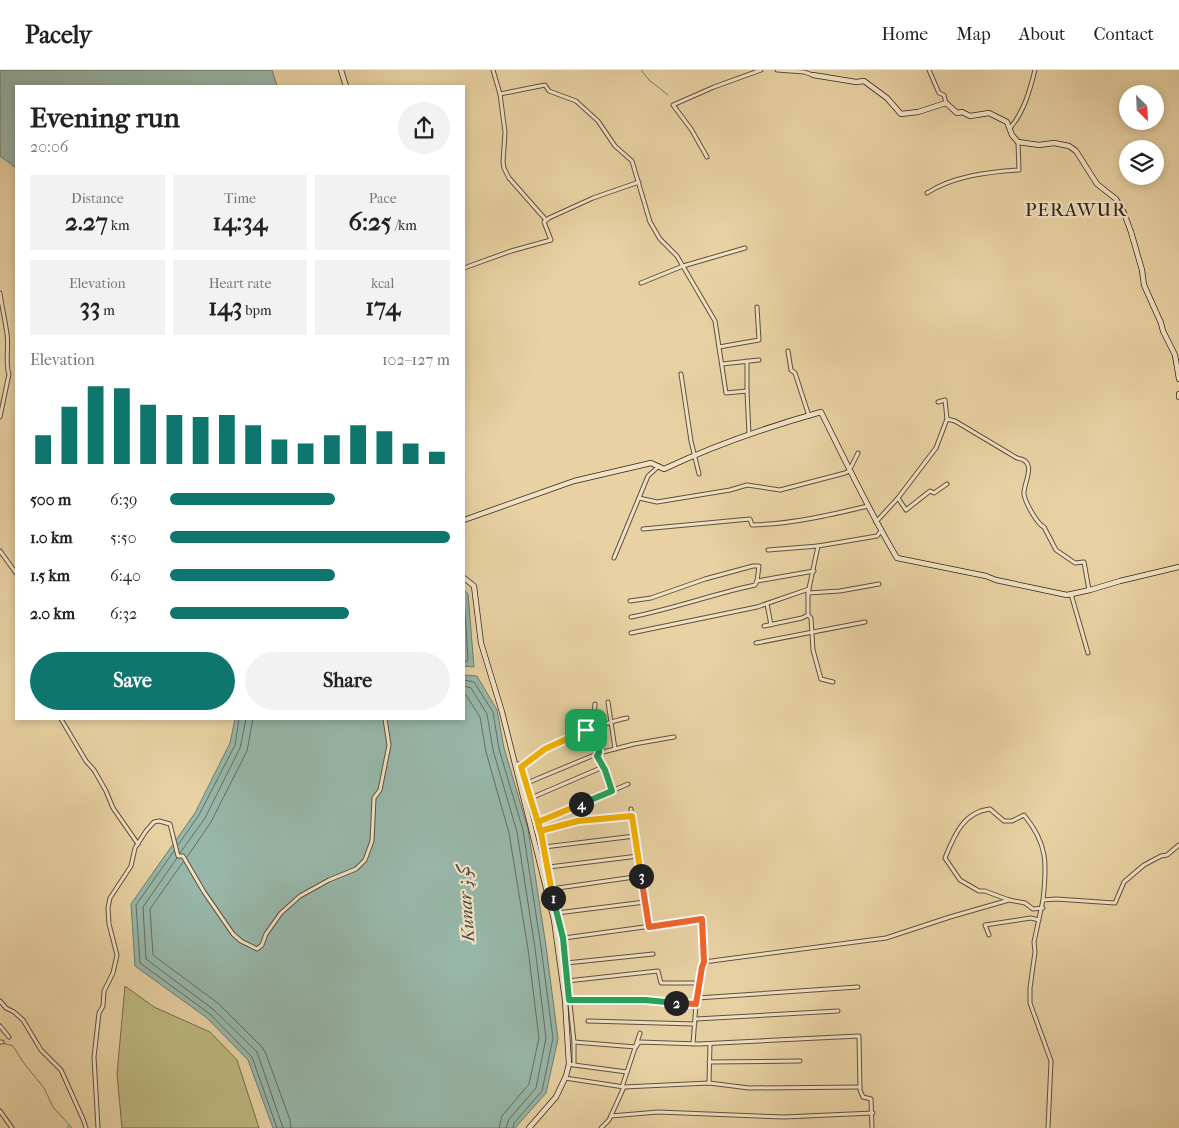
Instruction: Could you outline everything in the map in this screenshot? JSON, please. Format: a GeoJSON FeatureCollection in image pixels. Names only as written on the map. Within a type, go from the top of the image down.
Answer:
{"type":"FeatureCollection","features":[{"type":"Feature","properties":{"kind":"street"},"geometry":{"type":"LineString","coordinates":[[341,70],[346,85]]}},
{"type":"Feature","properties":{"kind":"street"},"geometry":{"type":"LineString","coordinates":[[493,70],[500,94],[504,132],[502,162],[504,168],[509,178],[546,220]]}},
{"type":"Feature","properties":{"kind":"street"},"geometry":{"type":"LineString","coordinates":[[707,157],[691,129],[673,105],[714,86],[761,70]]}},
{"type":"Feature","properties":{"kind":"street"},"geometry":{"type":"LineString","coordinates":[[777,70],[804,72],[856,82],[864,81],[886,98],[901,114],[918,112],[946,103]]}},
{"type":"Feature","properties":{"kind":"street"},"geometry":{"type":"LineString","coordinates":[[927,193],[942,185],[984,173],[1019,170],[1018,142],[1007,122],[989,113],[970,116],[962,112],[957,113],[946,103],[944,95],[939,93],[930,70]]}},
{"type":"Feature","properties":{"kind":"street"},"geometry":{"type":"LineString","coordinates":[[1010,129],[1030,93],[1035,70]]}},
{"type":"Feature","properties":{"kind":"street"},"geometry":{"type":"LineString","coordinates":[[500,94],[545,85],[550,91],[576,100],[598,121],[615,146],[632,161],[650,222],[660,239],[677,256],[715,321],[726,393],[747,392]]}},
{"type":"Feature","properties":{"kind":"street"},"geometry":{"type":"LineString","coordinates":[[1018,142],[1039,145],[1054,143],[1069,146],[1076,151],[1097,184],[1116,199],[1131,232],[1142,270],[1144,285],[1163,331],[1177,353],[1179,380]]}},
{"type":"Feature","properties":{"kind":"street"},"geometry":{"type":"LineString","coordinates":[[546,220],[593,198],[639,182]]}},
{"type":"Feature","properties":{"kind":"street"},"geometry":{"type":"LineString","coordinates":[[465,268],[511,251],[551,240],[544,222],[546,220]]}},
{"type":"Feature","properties":{"kind":"street"},"geometry":{"type":"LineString","coordinates":[[641,283],[683,266],[745,248]]}},
{"type":"Feature","properties":{"kind":"street"},"geometry":{"type":"LineString","coordinates":[[0,294],[7,335],[8,357],[6,368],[8,374],[0,417]]}},
{"type":"Feature","properties":{"kind":"street"},"geometry":{"type":"LineString","coordinates":[[719,347],[759,340],[757,307]]}},
{"type":"Feature","properties":{"kind":"street"},"geometry":{"type":"LineString","coordinates":[[788,351],[791,370],[795,373],[809,416]]}},
{"type":"Feature","properties":{"kind":"street"},"geometry":{"type":"LineString","coordinates":[[722,364],[759,360]]}},
{"type":"Feature","properties":{"kind":"street"},"geometry":{"type":"LineString","coordinates":[[746,361],[749,435]]}},
{"type":"Feature","properties":{"kind":"street"},"geometry":{"type":"LineString","coordinates":[[681,374],[694,455],[699,474]]}},
{"type":"Feature","properties":{"kind":"street"},"geometry":{"type":"LineString","coordinates":[[876,523],[898,498],[936,448],[947,419],[946,400],[938,402]]}},
{"type":"Feature","properties":{"kind":"street"},"geometry":{"type":"LineString","coordinates":[[465,520],[574,481],[651,463],[664,469],[694,455],[749,435],[821,412],[876,523],[897,558],[1043,590],[1071,594],[1179,567]]}},
{"type":"Feature","properties":{"kind":"street"},"geometry":{"type":"LineString","coordinates":[[947,419],[955,420],[1021,459],[1028,466],[1029,471],[1024,494],[1032,513],[1040,525],[1044,527],[1056,550],[1075,563],[1084,562],[1090,590]]}},
{"type":"Feature","properties":{"kind":"street"},"geometry":{"type":"LineString","coordinates":[[639,498],[657,502],[730,490],[747,485],[780,490],[849,471],[858,453]]}},
{"type":"Feature","properties":{"kind":"street"},"geometry":{"type":"LineString","coordinates":[[614,558],[648,476],[659,466]]}},
{"type":"Feature","properties":{"kind":"street"},"geometry":{"type":"LineString","coordinates":[[898,498],[906,510],[930,491],[934,493],[947,484]]}},
{"type":"Feature","properties":{"kind":"street"},"geometry":{"type":"LineString","coordinates":[[643,529],[750,519],[752,525],[814,519],[869,506]]}},
{"type":"Feature","properties":{"kind":"street"},"geometry":{"type":"LineString","coordinates":[[768,550],[818,546],[878,536],[881,531]]}},
{"type":"Feature","properties":{"kind":"street"},"geometry":{"type":"LineString","coordinates":[[808,616],[809,591],[818,546]]}},
{"type":"Feature","properties":{"kind":"street"},"geometry":{"type":"LineString","coordinates":[[0,552],[15,572]]}},
{"type":"Feature","properties":{"kind":"street"},"geometry":{"type":"LineString","coordinates":[[630,601],[651,598],[705,579],[758,566],[755,585],[708,596],[655,613],[631,617]]}},
{"type":"Feature","properties":{"kind":"street"},"geometry":{"type":"LineString","coordinates":[[757,581],[814,571]]}},
{"type":"Feature","properties":{"kind":"street"},"geometry":{"type":"LineString","coordinates":[[465,579],[474,586],[481,643],[502,712],[554,920],[574,1042],[572,1065],[556,1097],[528,1128]]}},
{"type":"Feature","properties":{"kind":"street"},"geometry":{"type":"LineString","coordinates":[[631,633],[766,604],[809,591],[840,590],[879,584]]}},
{"type":"Feature","properties":{"kind":"street"},"geometry":{"type":"LineString","coordinates":[[1071,594],[1088,653]]}},
{"type":"Feature","properties":{"kind":"street"},"geometry":{"type":"LineString","coordinates":[[766,604],[771,625]]}},
{"type":"Feature","properties":{"kind":"street"},"geometry":{"type":"LineString","coordinates":[[764,626],[808,616]]}},
{"type":"Feature","properties":{"kind":"street"},"geometry":{"type":"LineString","coordinates":[[808,616],[812,618],[813,650],[821,679],[833,682]]}},
{"type":"Feature","properties":{"kind":"street"},"geometry":{"type":"LineString","coordinates":[[756,643],[865,622]]}},
{"type":"Feature","properties":{"kind":"street"},"geometry":{"type":"LineString","coordinates":[[608,702],[615,749]]}},
{"type":"Feature","properties":{"kind":"street"},"geometry":{"type":"LineString","coordinates":[[595,704],[594,710],[598,727],[599,753],[597,756],[605,770],[612,791]]}},
{"type":"Feature","properties":{"kind":"street"},"geometry":{"type":"LineString","coordinates":[[521,767],[545,749],[572,736],[611,721],[627,718]]}},
{"type":"Feature","properties":{"kind":"street"},"geometry":{"type":"LineString","coordinates":[[62,720],[94,770],[113,808],[138,844]]}},
{"type":"Feature","properties":{"kind":"street"},"geometry":{"type":"LineString","coordinates":[[98,1128],[94,1057],[99,1013],[103,1006],[104,991],[113,973],[117,955],[109,924],[108,908],[110,898],[131,866],[135,848],[146,830],[154,822],[159,821],[170,824],[178,856],[183,856],[204,892],[233,934],[241,941],[257,949],[262,945],[266,934],[282,913],[300,896],[329,880],[356,869],[365,860],[372,841],[374,798],[380,790],[389,745],[385,720]]}},
{"type":"Feature","properties":{"kind":"street"},"geometry":{"type":"LineString","coordinates":[[527,783],[599,753],[674,737]]}},
{"type":"Feature","properties":{"kind":"street"},"geometry":{"type":"LineString","coordinates":[[515,764],[519,764],[521,767],[538,822],[563,938],[572,1065]]}},
{"type":"Feature","properties":{"kind":"street"},"geometry":{"type":"LineString","coordinates":[[531,798],[603,767]]}},
{"type":"Feature","properties":{"kind":"street"},"geometry":{"type":"LineString","coordinates":[[538,822],[628,784]]}},
{"type":"Feature","properties":{"kind":"street"},"geometry":{"type":"LineString","coordinates":[[631,810],[649,927]]}},
{"type":"Feature","properties":{"kind":"street"},"geometry":{"type":"LineString","coordinates":[[1043,908],[1033,909],[1025,903],[979,891],[960,880],[945,858],[953,838],[962,824],[972,814],[981,810],[990,810],[1004,821],[1012,821],[1024,815],[1036,829],[1044,851],[1043,908],[1034,942],[1035,952],[1030,1002],[1051,1062],[1048,1128]]}},
{"type":"Feature","properties":{"kind":"street"},"geometry":{"type":"LineString","coordinates":[[540,831],[578,821],[632,816]]}},
{"type":"Feature","properties":{"kind":"street"},"geometry":{"type":"LineString","coordinates":[[544,847],[635,836]]}},
{"type":"Feature","properties":{"kind":"street"},"geometry":{"type":"LineString","coordinates":[[1043,900],[1115,903],[1124,882],[1144,865],[1167,855],[1179,845]]}},
{"type":"Feature","properties":{"kind":"street"},"geometry":{"type":"LineString","coordinates":[[541,868],[638,856]]}},
{"type":"Feature","properties":{"kind":"street"},"geometry":{"type":"LineString","coordinates":[[551,889],[641,876]]}},
{"type":"Feature","properties":{"kind":"street"},"geometry":{"type":"LineString","coordinates":[[704,962],[886,938],[1009,900]]}},
{"type":"Feature","properties":{"kind":"street"},"geometry":{"type":"LineString","coordinates":[[557,914],[645,902]]}},
{"type":"Feature","properties":{"kind":"street"},"geometry":{"type":"LineString","coordinates":[[989,935],[985,925],[1031,918],[1039,920]]}},
{"type":"Feature","properties":{"kind":"street"},"geometry":{"type":"LineString","coordinates":[[556,939],[702,919],[704,962],[696,1004],[693,1044]]}},
{"type":"Feature","properties":{"kind":"street"},"geometry":{"type":"LineString","coordinates":[[566,964],[653,954]]}},
{"type":"Feature","properties":{"kind":"street"},"geometry":{"type":"LineString","coordinates":[[567,981],[658,971],[661,983],[699,983]]}},
{"type":"Feature","properties":{"kind":"street"},"geometry":{"type":"LineString","coordinates":[[698,998],[858,987]]}},
{"type":"Feature","properties":{"kind":"street"},"geometry":{"type":"LineString","coordinates":[[567,1000],[645,1000],[696,1004]]}},
{"type":"Feature","properties":{"kind":"street"},"geometry":{"type":"LineString","coordinates":[[0,1001],[6,1008],[23,1020],[40,1050],[60,1070],[84,1119],[86,1128]]}},
{"type":"Feature","properties":{"kind":"street"},"geometry":{"type":"LineString","coordinates":[[588,1021],[696,1022],[838,1011]]}},
{"type":"Feature","properties":{"kind":"street"},"geometry":{"type":"LineString","coordinates":[[0,1026],[9,1036]]}},
{"type":"Feature","properties":{"kind":"street"},"geometry":{"type":"LineString","coordinates":[[601,1128],[611,1116],[623,1087],[640,1033]]}},
{"type":"Feature","properties":{"kind":"street"},"geometry":{"type":"LineString","coordinates":[[636,1047],[639,1042],[710,1044],[859,1036],[860,1086],[862,1097],[871,1098],[872,1128]]}},
{"type":"Feature","properties":{"kind":"street"},"geometry":{"type":"LineString","coordinates":[[574,1042],[636,1047]]}},
{"type":"Feature","properties":{"kind":"street"},"geometry":{"type":"LineString","coordinates":[[709,1083],[710,1044]]}},
{"type":"Feature","properties":{"kind":"street"},"geometry":{"type":"LineString","coordinates":[[709,1062],[800,1061]]}},
{"type":"Feature","properties":{"kind":"street"},"geometry":{"type":"LineString","coordinates":[[572,1065],[627,1072]]}},
{"type":"Feature","properties":{"kind":"street"},"geometry":{"type":"LineString","coordinates":[[565,1078],[623,1087],[709,1083],[748,1088],[860,1086]]}},
{"type":"Feature","properties":{"kind":"street"},"geometry":{"type":"LineString","coordinates":[[0,1111],[12,1128]]}},
{"type":"Feature","properties":{"kind":"street"},"geometry":{"type":"LineString","coordinates":[[611,1116],[658,1112],[784,1117],[873,1113]]}},
{"type":"Feature","properties":{"kind":"shaded area"},"geometry":{"type":"Polygon","coordinates":[[[125,986],[154,1007],[210,1032],[237,1060],[259,1128],[122,1128],[117,1074],[125,986]]]}},
{"type":"Feature","properties":{"kind":"water"},"geometry":{"type":"Polygon","coordinates":[[[0,70],[272,70],[277,85],[15,85],[15,167],[0,156],[0,70]]]}},
{"type":"Feature","properties":{"kind":"water"},"geometry":{"type":"Polygon","coordinates":[[[465,591],[468,594],[474,667],[465,666],[465,591]]]}},
{"type":"Feature","properties":{"kind":"water","name":"Kunar کونړ"},"geometry":{"type":"Polygon","coordinates":[[[465,675],[477,676],[497,710],[504,748],[528,829],[558,1039],[546,1093],[515,1128],[273,1128],[248,1060],[207,1018],[135,966],[131,904],[195,813],[230,743],[235,720],[465,720],[465,675]]]}},
{"type":"Feature","properties":{"kind":"waterway"},"geometry":{"type":"LineString","coordinates":[[641,70],[649,80],[668,95]]}},
{"type":"Feature","properties":{"kind":"waterway"},"geometry":{"type":"LineString","coordinates":[[3,1043],[13,1046],[44,1088],[53,1107],[72,1128]]}},
{"type":"Feature","properties":{"kind":"district","name":"PERAWUR"},"geometry":{"type":"Point","coordinates":[1076,210]}},
{"type":"Feature","properties":{"kind":"route"},"geometry":{"type":"LineString","coordinates":[[586,730],[545,749],[521,767],[531,798],[538,822],[541,833],[550,885],[563,938],[569,1000],[645,1000],[696,1004],[704,962],[702,919],[649,927],[632,816],[578,821],[568,823],[540,831],[538,822],[612,791],[605,770],[597,756],[599,753],[600,736],[598,727],[586,730]]}}]}
